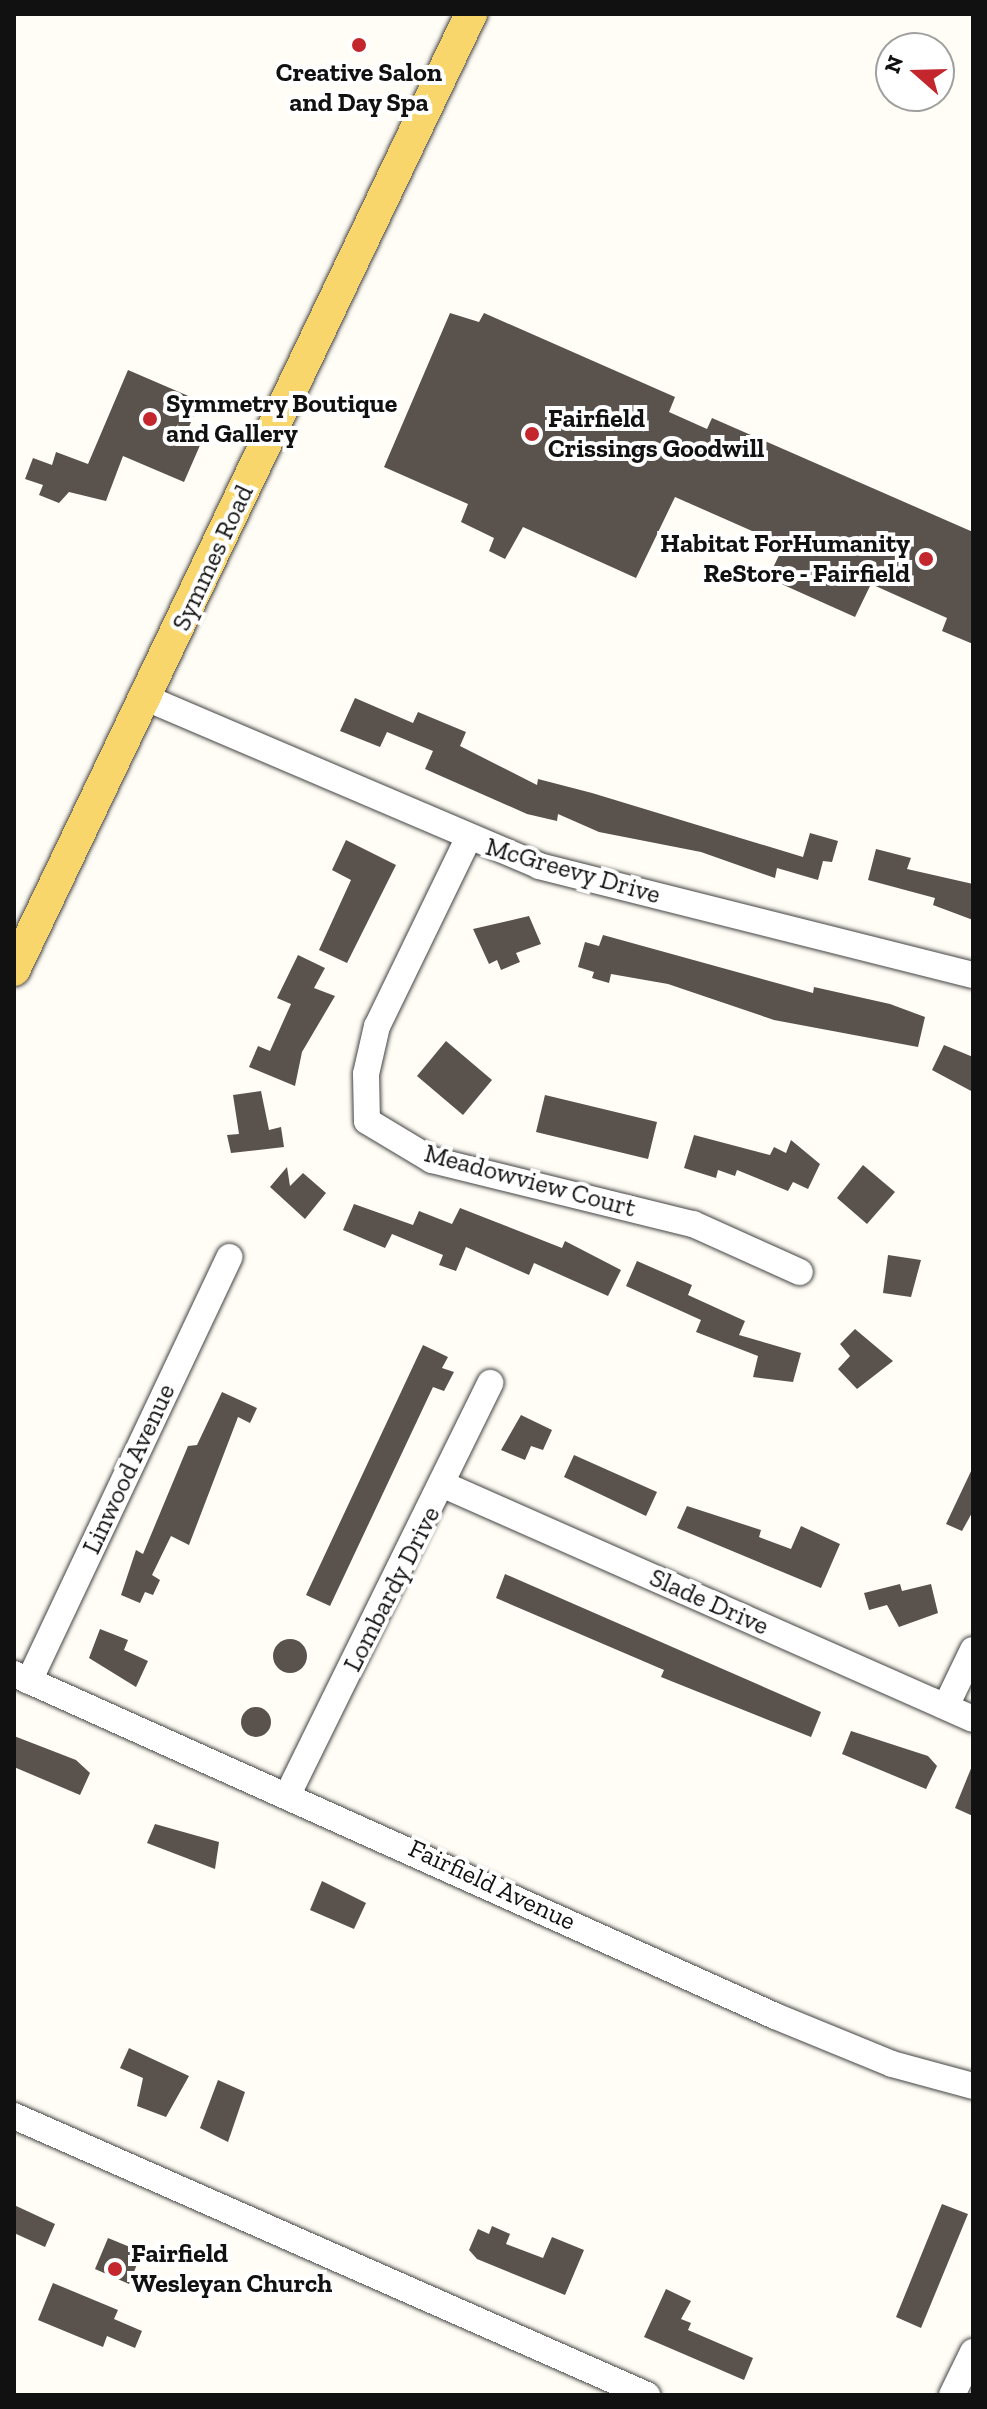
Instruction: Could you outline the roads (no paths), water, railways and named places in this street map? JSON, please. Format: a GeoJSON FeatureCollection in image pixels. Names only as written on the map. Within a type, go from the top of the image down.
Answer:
{"type":"FeatureCollection","features":[{"type":"Feature","properties":{"kind":"main road","name":"Symmes Road"},"geometry":{"type":"LineString","coordinates":[[14,970],[471,14]]}},
{"type":"Feature","properties":{"kind":"street","name":"McGreevy Drive"},"geometry":{"type":"LineString","coordinates":[[146,698],[467,841],[539,866],[973,975]]}},
{"type":"Feature","properties":{"kind":"street","name":"Meadowview Court"},"geometry":{"type":"LineString","coordinates":[[467,841],[377,1026],[366,1074],[367,1121],[432,1160],[693,1224],[800,1272]]}},
{"type":"Feature","properties":{"kind":"street","name":"Linwood Avenue"},"geometry":{"type":"LineString","coordinates":[[21,1678],[229,1257]]}},
{"type":"Feature","properties":{"kind":"street","name":"Lombardy Drive"},"geometry":{"type":"LineString","coordinates":[[289,1792],[444,1485],[490,1383]]}},
{"type":"Feature","properties":{"kind":"street","name":"Slade Drive"},"geometry":{"type":"LineString","coordinates":[[444,1485],[973,1719]]}},
{"type":"Feature","properties":{"kind":"street"},"geometry":{"type":"LineString","coordinates":[[946,1706],[973,1650]]}},
{"type":"Feature","properties":{"kind":"street","name":"Fairfield Avenue"},"geometry":{"type":"LineString","coordinates":[[21,1678],[289,1792],[775,2016],[892,2064],[973,2086]]}},
{"type":"Feature","properties":{"kind":"street"},"geometry":{"type":"LineString","coordinates":[[14,2116],[647,2395]]}},
{"type":"Feature","properties":{"kind":"street"},"geometry":{"type":"LineString","coordinates":[[952,2395],[973,2352]]}},
{"type":"Feature","properties":{"kind":"place","name":"Creative Salon and Day Spa"},"geometry":{"type":"Point","coordinates":[359,45]}},
{"type":"Feature","properties":{"kind":"place","name":"Symmetry Boutique and Gallery"},"geometry":{"type":"Point","coordinates":[150,419]}},
{"type":"Feature","properties":{"kind":"place","name":"Fairfield Crissings Goodwill"},"geometry":{"type":"Point","coordinates":[532,434]}},
{"type":"Feature","properties":{"kind":"place","name":"Habitat ForHumanity ReStore - Fairfield"},"geometry":{"type":"Point","coordinates":[926,559]}},
{"type":"Feature","properties":{"kind":"place","name":"Fairfield Wesleyan Church"},"geometry":{"type":"Point","coordinates":[115,2269]}}]}
